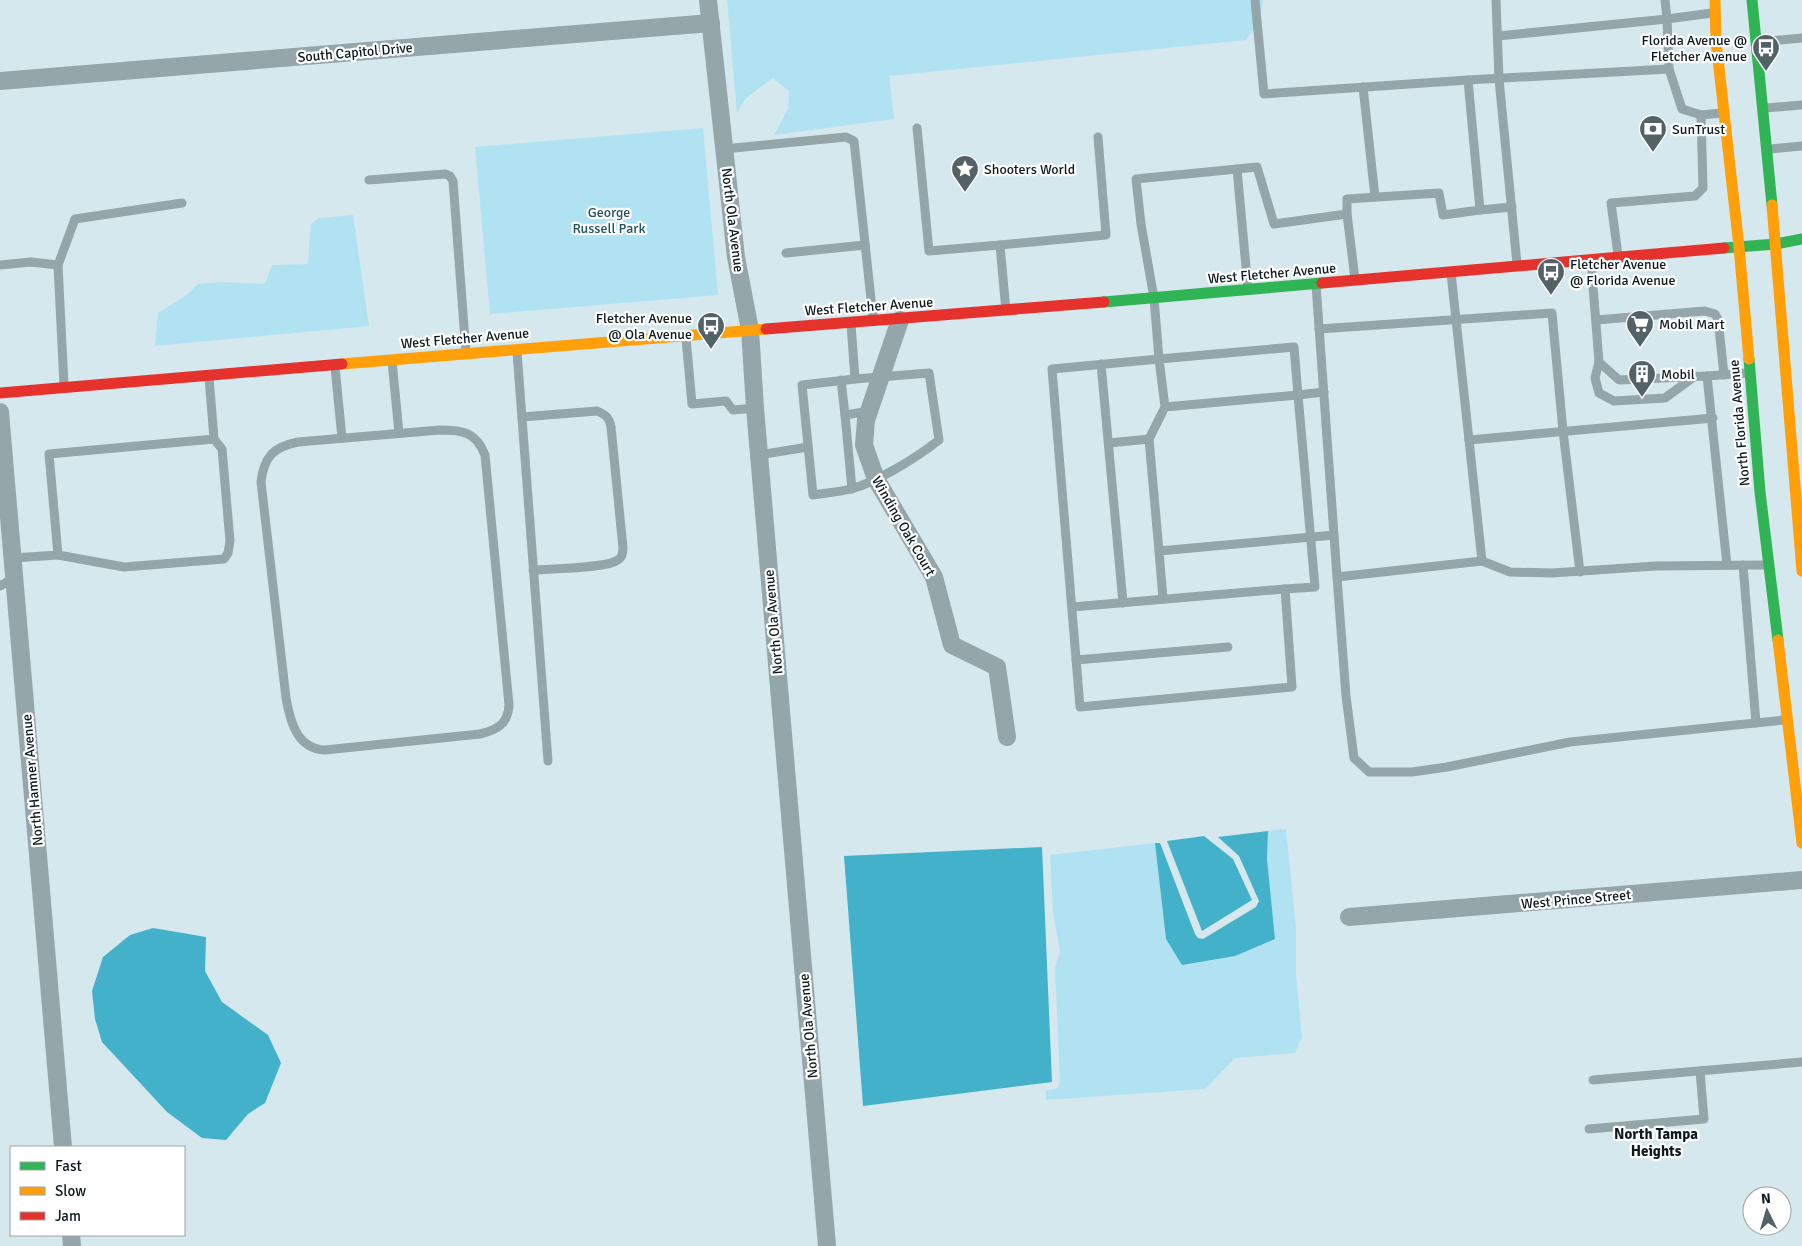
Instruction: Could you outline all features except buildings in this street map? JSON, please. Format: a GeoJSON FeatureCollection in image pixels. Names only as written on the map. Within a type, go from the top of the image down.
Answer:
{"type":"FeatureCollection","features":[{"type":"Feature","properties":{"kind":"main road","name":"North Florida Avenue"},"geometry":{"type":"LineString","coordinates":[[1715,0],[1716,41],[1739,247],[1756,449],[1802,843]]}},
{"type":"Feature","properties":{"kind":"main road"},"geometry":{"type":"LineString","coordinates":[[1752,0],[1776,244],[1802,571]]}},
{"type":"Feature","properties":{"kind":"main road"},"geometry":{"type":"LineString","coordinates":[[1776,244],[1802,238]]}},
{"type":"Feature","properties":{"kind":"main road"},"geometry":{"type":"LineString","coordinates":[[1776,244],[1802,247]]}},
{"type":"Feature","properties":{"kind":"main road","name":"West Fletcher Avenue"},"geometry":{"type":"LineString","coordinates":[[0,393],[686,335],[900,320],[1776,244]]}},
{"type":"Feature","properties":{"kind":"street","name":"North Ola Avenue"},"geometry":{"type":"LineString","coordinates":[[708,0],[736,257],[750,330],[755,408],[827,1246]]}},
{"type":"Feature","properties":{"kind":"street","name":"South Capitol Drive"},"geometry":{"type":"LineString","coordinates":[[0,81],[711,23]]}},
{"type":"Feature","properties":{"kind":"street","name":"Winding Oak Court"},"geometry":{"type":"LineString","coordinates":[[900,320],[866,420],[864,445],[876,479],[934,576],[952,645],[997,667],[1007,738]]}},
{"type":"Feature","properties":{"kind":"street","name":"North Hamner Avenue"},"geometry":{"type":"LineString","coordinates":[[0,412],[2,465],[12,558],[7,582],[63,1146]]}},
{"type":"Feature","properties":{"kind":"street","name":"West Prince Street"},"geometry":{"type":"LineString","coordinates":[[1349,917],[1802,880]]}},
{"type":"Feature","properties":{"kind":"lane"},"geometry":{"type":"LineString","coordinates":[[1255,0],[1264,94],[1669,69]]}},
{"type":"Feature","properties":{"kind":"lane"},"geometry":{"type":"LineString","coordinates":[[1496,0],[1499,78],[1517,267]]}},
{"type":"Feature","properties":{"kind":"lane"},"geometry":{"type":"LineString","coordinates":[[1665,0],[1669,69],[1682,109],[1701,115],[1724,113]]}},
{"type":"Feature","properties":{"kind":"lane"},"geometry":{"type":"LineString","coordinates":[[1498,36],[1667,19],[1715,12]]}},
{"type":"Feature","properties":{"kind":"lane"},"geometry":{"type":"LineString","coordinates":[[1756,42],[1802,38]]}},
{"type":"Feature","properties":{"kind":"lane"},"geometry":{"type":"LineString","coordinates":[[1468,80],[1480,210]]}},
{"type":"Feature","properties":{"kind":"lane"},"geometry":{"type":"LineString","coordinates":[[1363,87],[1375,197]]}},
{"type":"Feature","properties":{"kind":"lane"},"geometry":{"type":"LineString","coordinates":[[1763,108],[1802,105]]}},
{"type":"Feature","properties":{"kind":"lane"},"geometry":{"type":"LineString","coordinates":[[1618,258],[1611,202],[1695,196],[1703,188],[1701,115]]}},
{"type":"Feature","properties":{"kind":"lane"},"geometry":{"type":"LineString","coordinates":[[917,128],[929,251],[1106,235],[1098,137]]}},
{"type":"Feature","properties":{"kind":"lane"},"geometry":{"type":"LineString","coordinates":[[724,149],[846,137],[854,141],[873,321]]}},
{"type":"Feature","properties":{"kind":"lane"},"geometry":{"type":"LineString","coordinates":[[1767,149],[1802,146]]}},
{"type":"Feature","properties":{"kind":"lane"},"geometry":{"type":"LineString","coordinates":[[1163,599],[1148,439],[1165,408],[1154,298],[1141,224],[1136,179],[1257,167],[1274,224],[1347,214]]}},
{"type":"Feature","properties":{"kind":"lane"},"geometry":{"type":"LineString","coordinates":[[1237,169],[1248,290]]}},
{"type":"Feature","properties":{"kind":"lane"},"geometry":{"type":"LineString","coordinates":[[369,180],[445,174],[450,176],[453,181],[466,353]]}},
{"type":"Feature","properties":{"kind":"lane"},"geometry":{"type":"LineString","coordinates":[[1355,281],[1347,199],[1438,193],[1443,215],[1512,207]]}},
{"type":"Feature","properties":{"kind":"lane"},"geometry":{"type":"LineString","coordinates":[[64,388],[58,265],[75,219],[182,203]]}},
{"type":"Feature","properties":{"kind":"lane"},"geometry":{"type":"LineString","coordinates":[[786,253],[864,245]]}},
{"type":"Feature","properties":{"kind":"lane"},"geometry":{"type":"LineString","coordinates":[[1000,245],[1006,311]]}},
{"type":"Feature","properties":{"kind":"lane"},"geometry":{"type":"LineString","coordinates":[[1591,260],[1600,362],[1595,378],[1599,393],[1614,401],[1665,398],[1695,376]]}},
{"type":"Feature","properties":{"kind":"lane"},"geometry":{"type":"LineString","coordinates":[[0,265],[30,262],[58,265]]}},
{"type":"Feature","properties":{"kind":"lane"},"geometry":{"type":"LineString","coordinates":[[1451,273],[1482,561]]}},
{"type":"Feature","properties":{"kind":"lane"},"geometry":{"type":"LineString","coordinates":[[1316,284],[1346,696],[1354,758],[1369,772],[1412,772],[1447,767],[1570,742],[1787,720]]}},
{"type":"Feature","properties":{"kind":"lane"},"geometry":{"type":"LineString","coordinates":[[1596,320],[1706,311],[1715,314],[1718,318],[1724,374]]}},
{"type":"Feature","properties":{"kind":"lane"},"geometry":{"type":"LineString","coordinates":[[1319,329],[1552,313],[1563,431],[1580,572]]}},
{"type":"Feature","properties":{"kind":"lane"},"geometry":{"type":"LineString","coordinates":[[851,323],[855,379]]}},
{"type":"Feature","properties":{"kind":"lane"},"geometry":{"type":"LineString","coordinates":[[686,335],[692,404],[726,401],[732,410],[755,408]]}},
{"type":"Feature","properties":{"kind":"lane"},"geometry":{"type":"LineString","coordinates":[[1072,607],[1123,602],[1284,589],[1315,587],[1294,347],[1052,369],[1080,707],[1292,687],[1284,589]]}},
{"type":"Feature","properties":{"kind":"lane"},"geometry":{"type":"LineString","coordinates":[[517,349],[548,761]]}},
{"type":"Feature","properties":{"kind":"lane"},"geometry":{"type":"LineString","coordinates":[[392,360],[399,433]]}},
{"type":"Feature","properties":{"kind":"lane"},"geometry":{"type":"LineString","coordinates":[[1600,362],[1619,380],[1749,373]]}},
{"type":"Feature","properties":{"kind":"lane"},"geometry":{"type":"LineString","coordinates":[[335,364],[342,438]]}},
{"type":"Feature","properties":{"kind":"lane"},"geometry":{"type":"LineString","coordinates":[[1101,364],[1123,602]]}},
{"type":"Feature","properties":{"kind":"lane"},"geometry":{"type":"LineString","coordinates":[[929,373],[939,440],[922,453],[876,479],[852,489],[813,495],[802,385],[855,379],[929,373]]}},
{"type":"Feature","properties":{"kind":"lane"},"geometry":{"type":"LineString","coordinates":[[12,558],[58,555],[124,566],[224,559],[228,553],[230,541],[222,449],[214,439],[209,375]]}},
{"type":"Feature","properties":{"kind":"lane"},"geometry":{"type":"LineString","coordinates":[[1707,376],[1713,418],[1727,565]]}},
{"type":"Feature","properties":{"kind":"lane"},"geometry":{"type":"LineString","coordinates":[[841,380],[852,489]]}},
{"type":"Feature","properties":{"kind":"lane"},"geometry":{"type":"LineString","coordinates":[[1165,408],[1324,392]]}},
{"type":"Feature","properties":{"kind":"lane"},"geometry":{"type":"LineString","coordinates":[[522,417],[597,411],[606,415],[611,427],[624,548],[622,555],[616,561],[604,565],[533,570]]}},
{"type":"Feature","properties":{"kind":"lane"},"geometry":{"type":"LineString","coordinates":[[845,415],[870,411]]}},
{"type":"Feature","properties":{"kind":"lane"},"geometry":{"type":"LineString","coordinates":[[1469,440],[1713,418]]}},
{"type":"Feature","properties":{"kind":"lane"},"geometry":{"type":"LineString","coordinates":[[456,430],[467,432],[482,446],[487,467],[509,713],[501,726],[491,732],[318,750],[305,744],[300,739],[288,709],[261,482],[265,462],[279,448],[298,442],[399,433],[456,430]]}},
{"type":"Feature","properties":{"kind":"lane"},"geometry":{"type":"LineString","coordinates":[[58,555],[49,454],[214,439]]}},
{"type":"Feature","properties":{"kind":"lane"},"geometry":{"type":"LineString","coordinates":[[1109,443],[1148,439]]}},
{"type":"Feature","properties":{"kind":"lane"},"geometry":{"type":"LineString","coordinates":[[759,455],[808,447]]}},
{"type":"Feature","properties":{"kind":"lane"},"geometry":{"type":"LineString","coordinates":[[1159,551],[1334,535]]}},
{"type":"Feature","properties":{"kind":"lane"},"geometry":{"type":"LineString","coordinates":[[1337,577],[1482,561],[1510,572],[1552,573],[1656,566],[1769,564]]}},
{"type":"Feature","properties":{"kind":"lane"},"geometry":{"type":"LineString","coordinates":[[1743,565],[1756,723]]}},
{"type":"Feature","properties":{"kind":"lane"},"geometry":{"type":"LineString","coordinates":[[1076,660],[1228,647]]}},
{"type":"Feature","properties":{"kind":"lane"},"geometry":{"type":"LineString","coordinates":[[1593,1080],[1802,1062]]}},
{"type":"Feature","properties":{"kind":"lane"},"geometry":{"type":"LineString","coordinates":[[1589,1129],[1704,1119],[1700,1071]]}},
{"type":"Feature","properties":{"kind":"green space"},"geometry":{"type":"Polygon","coordinates":[[[727,0],[1263,0],[1260,20],[1246,40],[889,76],[894,119],[774,135],[788,109],[789,91],[773,78],[745,99],[737,113],[727,0]]]}},
{"type":"Feature","properties":{"kind":"green space","name":"George Russell Park"},"geometry":{"type":"Polygon","coordinates":[[[703,128],[718,295],[490,314],[475,147],[703,128]]]}},
{"type":"Feature","properties":{"kind":"green space"},"geometry":{"type":"Polygon","coordinates":[[[353,215],[369,326],[155,346],[158,313],[187,295],[198,284],[222,282],[265,284],[272,265],[308,264],[311,224],[319,218],[353,215]]]}},
{"type":"Feature","properties":{"kind":"green space"},"geometry":{"type":"Polygon","coordinates":[[[1286,829],[1296,928],[1296,976],[1302,1037],[1295,1053],[1235,1058],[1205,1089],[1046,1100],[1046,1091],[1057,1088],[1060,1082],[1055,968],[1060,951],[1053,913],[1050,855],[1155,843],[1166,939],[1182,964],[1275,939],[1267,859],[1268,831],[1286,829]]]}},
{"type":"Feature","properties":{"kind":"water"},"geometry":{"type":"Polygon","coordinates":[[[1268,831],[1267,859],[1275,939],[1235,956],[1182,965],[1166,939],[1155,843],[1160,843],[1195,934],[1198,938],[1203,939],[1256,907],[1259,901],[1239,856],[1218,837],[1268,831]]]}},
{"type":"Feature","properties":{"kind":"water"},"geometry":{"type":"Polygon","coordinates":[[[1204,836],[1233,859],[1252,900],[1202,931],[1167,841],[1204,836]]]}},
{"type":"Feature","properties":{"kind":"water"},"geometry":{"type":"Polygon","coordinates":[[[1042,847],[1052,1082],[863,1106],[844,856],[1042,847]]]}},
{"type":"Feature","properties":{"kind":"water"},"geometry":{"type":"Polygon","coordinates":[[[153,928],[206,937],[205,971],[222,1002],[268,1035],[281,1063],[265,1103],[248,1114],[226,1140],[202,1138],[167,1112],[102,1042],[95,1019],[92,991],[103,957],[130,935],[153,928]]]}},
{"type":"Feature","properties":{"kind":"traffic: fast"},"geometry":{"type":"LineString","coordinates":[[1752,0],[1772,205]]}},
{"type":"Feature","properties":{"kind":"traffic: fast"},"geometry":{"type":"LineString","coordinates":[[1724,248],[1776,244],[1802,239]]}},
{"type":"Feature","properties":{"kind":"traffic: fast"},"geometry":{"type":"LineString","coordinates":[[1104,302],[1322,283]]}},
{"type":"Feature","properties":{"kind":"traffic: fast"},"geometry":{"type":"LineString","coordinates":[[1749,359],[1760,492],[1778,640]]}},
{"type":"Feature","properties":{"kind":"traffic: slow"},"geometry":{"type":"LineString","coordinates":[[1715,0],[1716,41],[1739,247],[1749,359]]}},
{"type":"Feature","properties":{"kind":"traffic: slow"},"geometry":{"type":"LineString","coordinates":[[1772,205],[1802,571]]}},
{"type":"Feature","properties":{"kind":"traffic: slow"},"geometry":{"type":"LineString","coordinates":[[342,364],[766,329]]}},
{"type":"Feature","properties":{"kind":"traffic: slow"},"geometry":{"type":"LineString","coordinates":[[1778,640],[1802,843]]}},
{"type":"Feature","properties":{"kind":"traffic: jam"},"geometry":{"type":"LineString","coordinates":[[1322,283],[1724,248]]}},
{"type":"Feature","properties":{"kind":"traffic: jam"},"geometry":{"type":"LineString","coordinates":[[766,329],[1104,302]]}},
{"type":"Feature","properties":{"kind":"traffic: jam"},"geometry":{"type":"LineString","coordinates":[[0,393],[342,364]]}},
{"type":"Feature","properties":{"kind":"place","name":"Florida Avenue @ Fletcher Avenue"},"geometry":{"type":"Point","coordinates":[1766,72]}},
{"type":"Feature","properties":{"kind":"place","name":"SunTrust"},"geometry":{"type":"Point","coordinates":[1653,153]}},
{"type":"Feature","properties":{"kind":"place","name":"Shooters World"},"geometry":{"type":"Point","coordinates":[965,193]}},
{"type":"Feature","properties":{"kind":"place","name":"Fletcher Avenue @ Florida Avenue"},"geometry":{"type":"Point","coordinates":[1551,296]}},
{"type":"Feature","properties":{"kind":"place","name":"Mobil Mart"},"geometry":{"type":"Point","coordinates":[1640,348]}},
{"type":"Feature","properties":{"kind":"place","name":"Fletcher Avenue @ Ola Avenue"},"geometry":{"type":"Point","coordinates":[711,350]}},
{"type":"Feature","properties":{"kind":"place","name":"Mobil"},"geometry":{"type":"Point","coordinates":[1642,398]}},
{"type":"Feature","properties":{"kind":"district","name":"North Tampa Heights"},"geometry":{"type":"Point","coordinates":[1656,1142]}}]}
